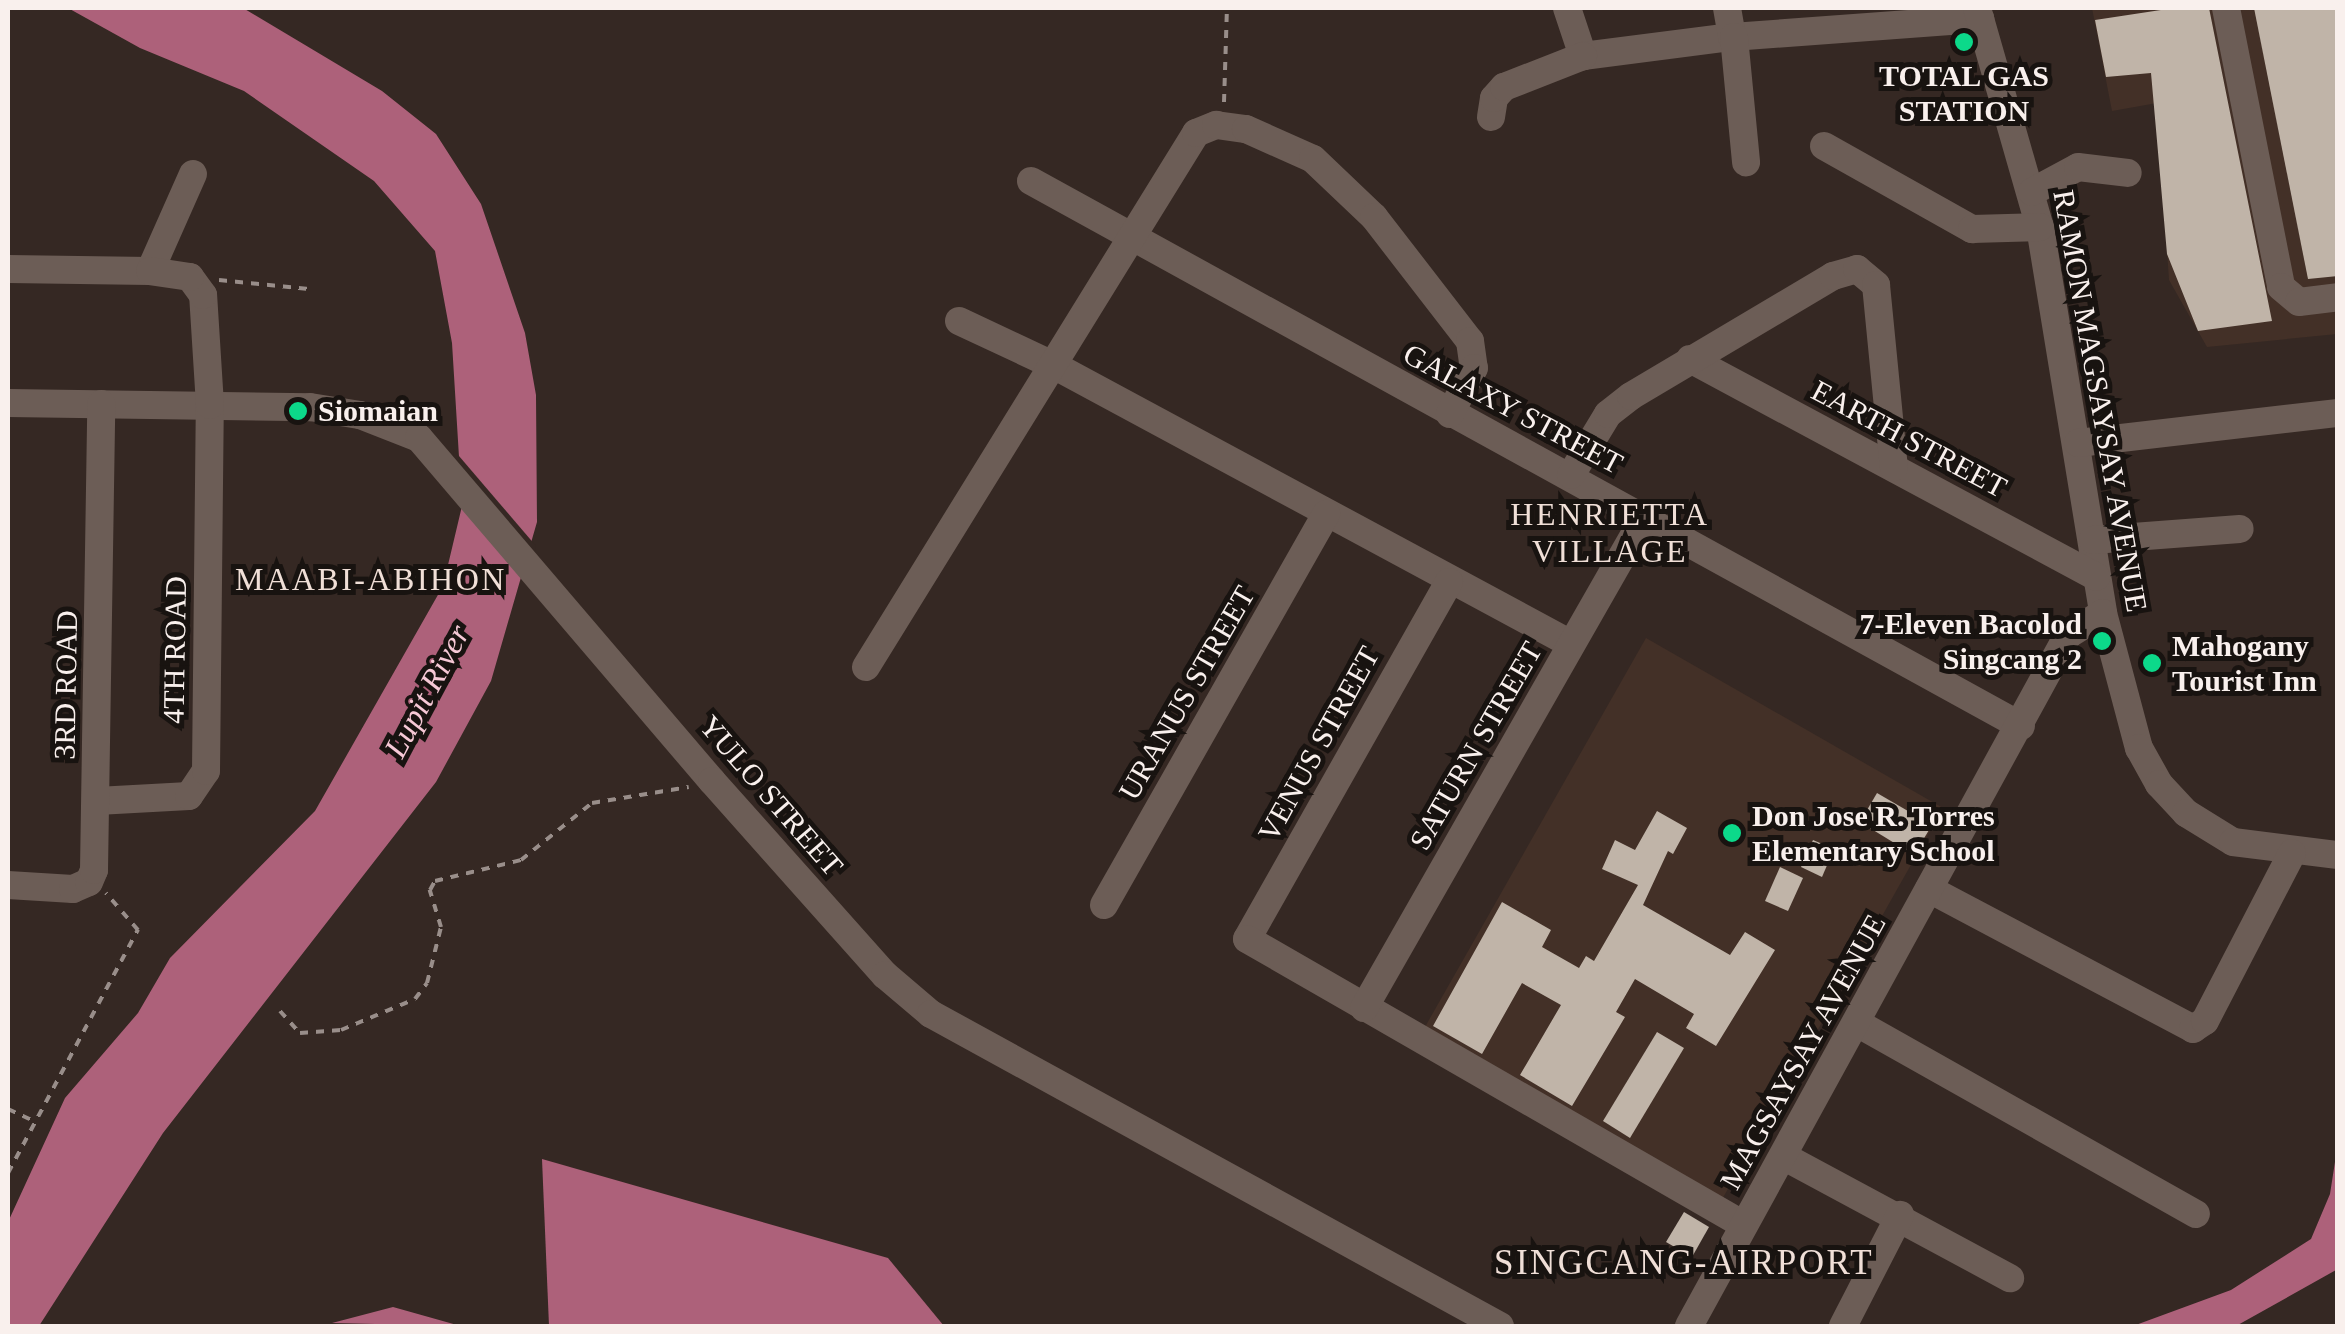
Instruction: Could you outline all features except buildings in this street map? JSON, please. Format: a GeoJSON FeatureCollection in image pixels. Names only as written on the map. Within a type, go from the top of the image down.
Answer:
{"type":"FeatureCollection","features":[{"type":"Feature","properties":{"kind":"street"},"geometry":{"type":"LineString","coordinates":[[1567,8],[1583,56]]}},
{"type":"Feature","properties":{"kind":"street"},"geometry":{"type":"LineString","coordinates":[[1727,8],[1746,162]]}},
{"type":"Feature","properties":{"kind":"street"},"geometry":{"type":"LineString","coordinates":[[2226,8],[2281,287],[2299,302],[2338,297]]}},
{"type":"Feature","properties":{"kind":"street"},"geometry":{"type":"LineString","coordinates":[[1490,118],[1494,98],[1504,87],[1583,56],[1978,13]]}},
{"type":"Feature","properties":{"kind":"street","name":"RAMON MAGSAYSAY AVENUE"},"geometry":{"type":"LineString","coordinates":[[1978,13],[2040,227],[2078,443],[2096,577],[2140,748],[2159,784],[2186,812],[2233,842],[2292,853],[2332,855]]}},
{"type":"Feature","properties":{"kind":"street"},"geometry":{"type":"LineString","coordinates":[[866,666],[1057,367],[1172,162],[1221,112],[1246,129],[1313,159],[1374,217],[1470,341],[1474,368],[1450,414]]}},
{"type":"Feature","properties":{"kind":"street"},"geometry":{"type":"LineString","coordinates":[[1824,146],[1972,230],[2040,227]]}},
{"type":"Feature","properties":{"kind":"street"},"geometry":{"type":"LineString","coordinates":[[2032,192],[2078,166],[2128,173]]}},
{"type":"Feature","properties":{"kind":"street"},"geometry":{"type":"LineString","coordinates":[[150,272],[194,174]]}},
{"type":"Feature","properties":{"kind":"street","name":"GALAXY STREET"},"geometry":{"type":"LineString","coordinates":[[1031,181],[1450,414],[1571,474],[2020,726]]}},
{"type":"Feature","properties":{"kind":"street"},"geometry":{"type":"LineString","coordinates":[[8,269],[150,272],[190,277]]}},
{"type":"Feature","properties":{"kind":"street"},"geometry":{"type":"LineString","coordinates":[[1571,474],[1608,414],[1690,359],[1833,276],[1858,269],[1876,285],[1894,467]]}},
{"type":"Feature","properties":{"kind":"street","name":"4TH ROAD"},"geometry":{"type":"LineString","coordinates":[[97,801],[189,796],[205,780],[210,404],[203,295],[190,277]]}},
{"type":"Feature","properties":{"kind":"street"},"geometry":{"type":"LineString","coordinates":[[959,321],[1057,367],[1448,582],[1571,644]]}},
{"type":"Feature","properties":{"kind":"street","name":"EARTH STREET"},"geometry":{"type":"LineString","coordinates":[[1690,359],[2096,577]]}},
{"type":"Feature","properties":{"kind":"street","name":"YULO STREET"},"geometry":{"type":"LineString","coordinates":[[8,403],[210,404],[360,415],[420,438],[535,568],[712,781],[885,975],[931,1014],[1500,1326]]}},
{"type":"Feature","properties":{"kind":"street","name":"3RD ROAD"},"geometry":{"type":"LineString","coordinates":[[92,876],[97,801],[101,404]]}},
{"type":"Feature","properties":{"kind":"street"},"geometry":{"type":"LineString","coordinates":[[2078,443],[2338,413]]}},
{"type":"Feature","properties":{"kind":"street","name":"URANUS STREET"},"geometry":{"type":"LineString","coordinates":[[1104,905],[1326,514]]}},
{"type":"Feature","properties":{"kind":"street","name":"SATURN STREET"},"geometry":{"type":"LineString","coordinates":[[1364,1008],[1645,516]]}},
{"type":"Feature","properties":{"kind":"street"},"geometry":{"type":"LineString","coordinates":[[2092,540],[2240,529]]}},
{"type":"Feature","properties":{"kind":"street","name":"VENUS STREET"},"geometry":{"type":"LineString","coordinates":[[1364,1008],[1247,938],[1448,582]]}},
{"type":"Feature","properties":{"kind":"street","name":"MAGSAYSAY AVENUE"},"geometry":{"type":"LineString","coordinates":[[1689,1326],[2068,635],[2103,613]]}},
{"type":"Feature","properties":{"kind":"street"},"geometry":{"type":"LineString","coordinates":[[1929,889],[2193,1030],[2205,1021],[2292,853]]}},
{"type":"Feature","properties":{"kind":"street"},"geometry":{"type":"LineString","coordinates":[[8,885],[73,889],[92,876]]}},
{"type":"Feature","properties":{"kind":"street"},"geometry":{"type":"LineString","coordinates":[[1364,1008],[1744,1225]]}},
{"type":"Feature","properties":{"kind":"street"},"geometry":{"type":"LineString","coordinates":[[1858,1023],[2196,1214]]}},
{"type":"Feature","properties":{"kind":"street"},"geometry":{"type":"LineString","coordinates":[[1783,1156],[1900,1215],[2010,1278]]}},
{"type":"Feature","properties":{"kind":"street"},"geometry":{"type":"LineString","coordinates":[[1843,1326],[1900,1215]]}},
{"type":"Feature","properties":{"kind":"path"},"geometry":{"type":"LineString","coordinates":[[1221,112],[1227,8]]}},
{"type":"Feature","properties":{"kind":"path"},"geometry":{"type":"LineString","coordinates":[[190,277],[309,289]]}},
{"type":"Feature","properties":{"kind":"path"},"geometry":{"type":"LineString","coordinates":[[280,1011],[300,1033],[340,1030],[415,999],[427,983],[441,927],[430,890],[435,881],[521,860],[592,803],[712,781]]}},
{"type":"Feature","properties":{"kind":"path"},"geometry":{"type":"LineString","coordinates":[[8,1174],[138,930],[92,876]]}},
{"type":"Feature","properties":{"kind":"path"},"geometry":{"type":"LineString","coordinates":[[8,1109],[34,1121]]}},
{"type":"Feature","properties":{"kind":"shaded area"},"geometry":{"type":"Polygon","coordinates":[[[2092,8],[2337,8],[2337,334],[2207,347],[2169,280],[2157,103],[2112,111],[2092,8]]]}},
{"type":"Feature","properties":{"kind":"shaded area"},"geometry":{"type":"Polygon","coordinates":[[[1646,638],[1943,808],[1720,1203],[1421,1034],[1646,638]]]}},
{"type":"Feature","properties":{"kind":"water","name":"Lupit River"},"geometry":{"type":"Polygon","coordinates":[[[68,8],[243,8],[382,91],[436,134],[481,204],[525,333],[536,395],[537,522],[491,681],[436,782],[163,1133],[39,1326],[8,1326],[8,1222],[65,1098],[138,1013],[170,958],[315,811],[443,586],[462,506],[452,343],[435,251],[374,181],[244,91],[140,48],[68,8]]]}},
{"type":"Feature","properties":{"kind":"water"},"geometry":{"type":"Polygon","coordinates":[[[2337,1149],[2336,1270],[2236,1326],[2133,1326],[2231,1290],[2311,1239],[2330,1194],[2337,1149]]]}},
{"type":"Feature","properties":{"kind":"water"},"geometry":{"type":"Polygon","coordinates":[[[542,1159],[888,1258],[944,1326],[549,1326],[542,1159]]]}},
{"type":"Feature","properties":{"kind":"water"},"geometry":{"type":"Polygon","coordinates":[[[393,1307],[457,1325],[462,1326],[332,1323],[393,1307]]]}},
{"type":"Feature","properties":{"kind":"pier"},"geometry":{"type":"Polygon","coordinates":[[[453,449],[536,546],[529,576],[456,494],[453,449]]]}},
{"type":"Feature","properties":{"kind":"place","name":"TOTAL GAS STATION"},"geometry":{"type":"Point","coordinates":[1964,42]}},
{"type":"Feature","properties":{"kind":"place","name":"Siomaian"},"geometry":{"type":"Point","coordinates":[298,411]}},
{"type":"Feature","properties":{"kind":"place","name":"7-Eleven Bacolod Singcang 2"},"geometry":{"type":"Point","coordinates":[2102,641]}},
{"type":"Feature","properties":{"kind":"place","name":"Mahogany Tourist Inn"},"geometry":{"type":"Point","coordinates":[2152,663]}},
{"type":"Feature","properties":{"kind":"place","name":"Don Jose R. Torres Elementary School"},"geometry":{"type":"Point","coordinates":[1732,833]}},
{"type":"Feature","properties":{"kind":"district","name":"HENRIETTA VILLAGE"},"geometry":{"type":"Point","coordinates":[1610,534]}},
{"type":"Feature","properties":{"kind":"district","name":"MAABI-ABIHON"},"geometry":{"type":"Point","coordinates":[371,579]}},
{"type":"Feature","properties":{"kind":"district","name":"SINGCANG-AIRPORT"},"geometry":{"type":"Point","coordinates":[1684,1263]}}]}
